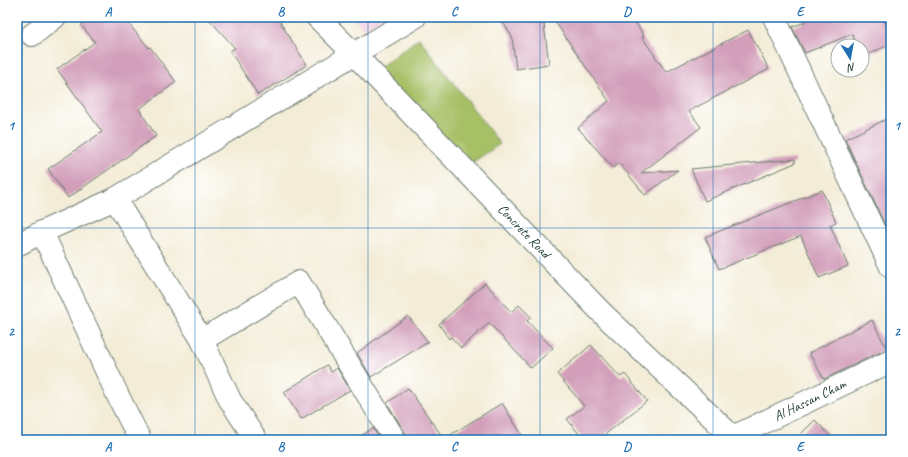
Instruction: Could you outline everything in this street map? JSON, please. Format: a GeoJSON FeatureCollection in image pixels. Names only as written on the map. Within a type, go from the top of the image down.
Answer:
{"type":"FeatureCollection","features":[{"type":"Feature","properties":{"kind":"street"},"geometry":{"type":"LineString","coordinates":[[32,35],[55,17]]}},
{"type":"Feature","properties":{"kind":"street","name":"Concrete Road"},"geometry":{"type":"LineString","coordinates":[[317,17],[602,313],[733,439]]}},
{"type":"Feature","properties":{"kind":"street"},"geometry":{"type":"LineString","coordinates":[[17,245],[115,199],[415,17]]}},
{"type":"Feature","properties":{"kind":"street"},"geometry":{"type":"LineString","coordinates":[[774,17],[891,267]]}},
{"type":"Feature","properties":{"kind":"street"},"geometry":{"type":"LineString","coordinates":[[115,199],[202,340],[230,400],[256,440]]}},
{"type":"Feature","properties":{"kind":"street"},"geometry":{"type":"LineString","coordinates":[[42,232],[140,440]]}},
{"type":"Feature","properties":{"kind":"street"},"geometry":{"type":"LineString","coordinates":[[202,340],[299,282],[395,440]]}},
{"type":"Feature","properties":{"kind":"street","name":"Al Hassan Cham"},"geometry":{"type":"LineString","coordinates":[[733,439],[891,361]]}},
{"type":"Feature","properties":{"kind":"shaded area"},"geometry":{"type":"Polygon","coordinates":[[[351,17],[385,17],[364,29],[351,17]]]}},
{"type":"Feature","properties":{"kind":"green space"},"geometry":{"type":"Polygon","coordinates":[[[419,38],[500,144],[467,166],[372,73],[419,38]]]}},
{"type":"Feature","properties":{"kind":"building"},"geometry":{"type":"Polygon","coordinates":[[[90,17],[123,17],[149,48],[150,47],[176,82],[139,109],[156,136],[68,198],[48,169],[102,132],[57,69],[95,42],[81,25],[90,17]]]}},
{"type":"Feature","properties":{"kind":"building"},"geometry":{"type":"Polygon","coordinates":[[[207,17],[277,17],[307,65],[258,95],[230,51],[235,48],[207,17]]]}},
{"type":"Feature","properties":{"kind":"building"},"geometry":{"type":"Polygon","coordinates":[[[500,17],[543,17],[549,64],[516,69],[512,37],[500,17]]]}},
{"type":"Feature","properties":{"kind":"building"},"geometry":{"type":"Polygon","coordinates":[[[552,17],[632,17],[644,36],[642,37],[666,72],[748,30],[769,69],[689,111],[701,127],[641,173],[678,170],[645,195],[619,163],[613,168],[578,128],[609,101],[552,17]]]}},
{"type":"Feature","properties":{"kind":"building"},"geometry":{"type":"Polygon","coordinates":[[[803,17],[891,17],[884,20],[891,36],[891,44],[870,53],[870,38],[854,38],[852,34],[842,38],[830,38],[830,43],[805,53],[792,27],[805,22],[803,17]]]}},
{"type":"Feature","properties":{"kind":"building"},"geometry":{"type":"Polygon","coordinates":[[[891,117],[891,238],[845,139],[891,117]]]}},
{"type":"Feature","properties":{"kind":"building"},"geometry":{"type":"Polygon","coordinates":[[[795,159],[795,163],[705,201],[691,169],[795,159]]]}},
{"type":"Feature","properties":{"kind":"building"},"geometry":{"type":"Polygon","coordinates":[[[822,190],[836,222],[830,225],[848,266],[819,278],[801,236],[719,269],[705,237],[822,190]]]}},
{"type":"Feature","properties":{"kind":"building"},"geometry":{"type":"Polygon","coordinates":[[[485,283],[511,312],[519,305],[531,317],[527,321],[553,348],[531,368],[489,323],[461,348],[451,337],[449,339],[439,324],[485,283]]]}},
{"type":"Feature","properties":{"kind":"building"},"geometry":{"type":"Polygon","coordinates":[[[408,316],[428,342],[371,377],[357,353],[408,316]]]}},
{"type":"Feature","properties":{"kind":"building"},"geometry":{"type":"Polygon","coordinates":[[[872,320],[887,349],[824,379],[809,353],[872,320]]]}},
{"type":"Feature","properties":{"kind":"building"},"geometry":{"type":"Polygon","coordinates":[[[591,345],[620,377],[625,374],[647,401],[598,440],[584,440],[567,419],[584,406],[557,374],[591,345]]]}},
{"type":"Feature","properties":{"kind":"building"},"geometry":{"type":"Polygon","coordinates":[[[327,365],[331,372],[337,368],[350,390],[301,419],[284,392],[327,365]]]}},
{"type":"Feature","properties":{"kind":"building"},"geometry":{"type":"Polygon","coordinates":[[[408,388],[444,439],[502,403],[525,440],[407,440],[406,434],[387,403],[408,388]]]}},
{"type":"Feature","properties":{"kind":"building"},"geometry":{"type":"Polygon","coordinates":[[[815,420],[834,440],[795,440],[815,420]]]}},
{"type":"Feature","properties":{"kind":"building"},"geometry":{"type":"Polygon","coordinates":[[[373,428],[380,440],[355,440],[373,428]]]}}]}
